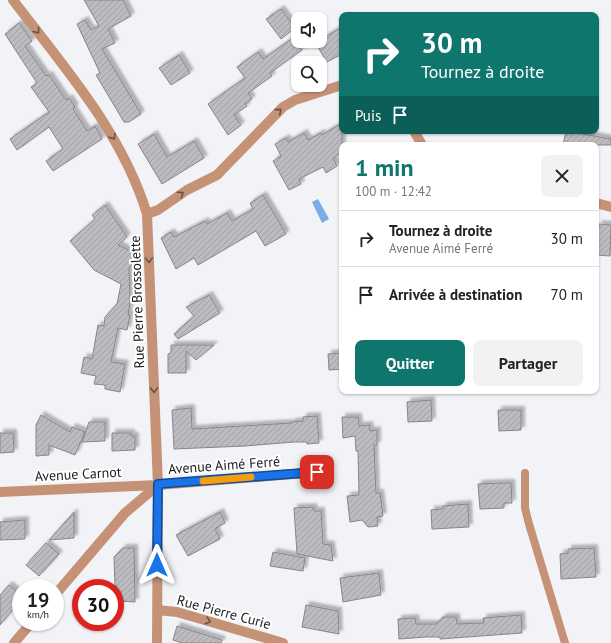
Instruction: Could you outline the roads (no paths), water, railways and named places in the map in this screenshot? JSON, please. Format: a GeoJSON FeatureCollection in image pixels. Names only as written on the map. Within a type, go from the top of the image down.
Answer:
{"type":"FeatureCollection","features":[{"type":"Feature","properties":{"kind":"street","name":"Rue Pierre Brossolette"},"geometry":{"type":"LineString","coordinates":[[13,0],[93,104],[125,156],[140,189],[147,214],[158,484],[157,643]]}},
{"type":"Feature","properties":{"kind":"street"},"geometry":{"type":"LineString","coordinates":[[147,214],[158,210],[187,190],[217,175],[283,107],[295,100],[339,86]]}},
{"type":"Feature","properties":{"kind":"street"},"geometry":{"type":"LineString","coordinates":[[599,204],[611,207]]}},
{"type":"Feature","properties":{"kind":"street","name":"Avenue Aimé Ferré"},"geometry":{"type":"LineString","coordinates":[[158,484],[317,472]]}},
{"type":"Feature","properties":{"kind":"street"},"geometry":{"type":"LineString","coordinates":[[64,584],[125,513],[158,484]]}},
{"type":"Feature","properties":{"kind":"street","name":"Avenue Carnot"},"geometry":{"type":"LineString","coordinates":[[0,492],[158,484]]}},
{"type":"Feature","properties":{"kind":"street","name":"Rue Pierre Curie"},"geometry":{"type":"LineString","coordinates":[[157,610],[177,612],[283,643]]}},
{"type":"Feature","properties":{"kind":"street"},"geometry":{"type":"LineString","coordinates":[[14,643],[24,631]]}},
{"type":"Feature","properties":{"kind":"lane"},"geometry":{"type":"LineString","coordinates":[[525,473],[525,508],[565,643]]}},
{"type":"Feature","properties":{"kind":"water"},"geometry":{"type":"Polygon","coordinates":[[[318,199],[329,219],[322,223],[312,202],[318,199]]]}}]}
